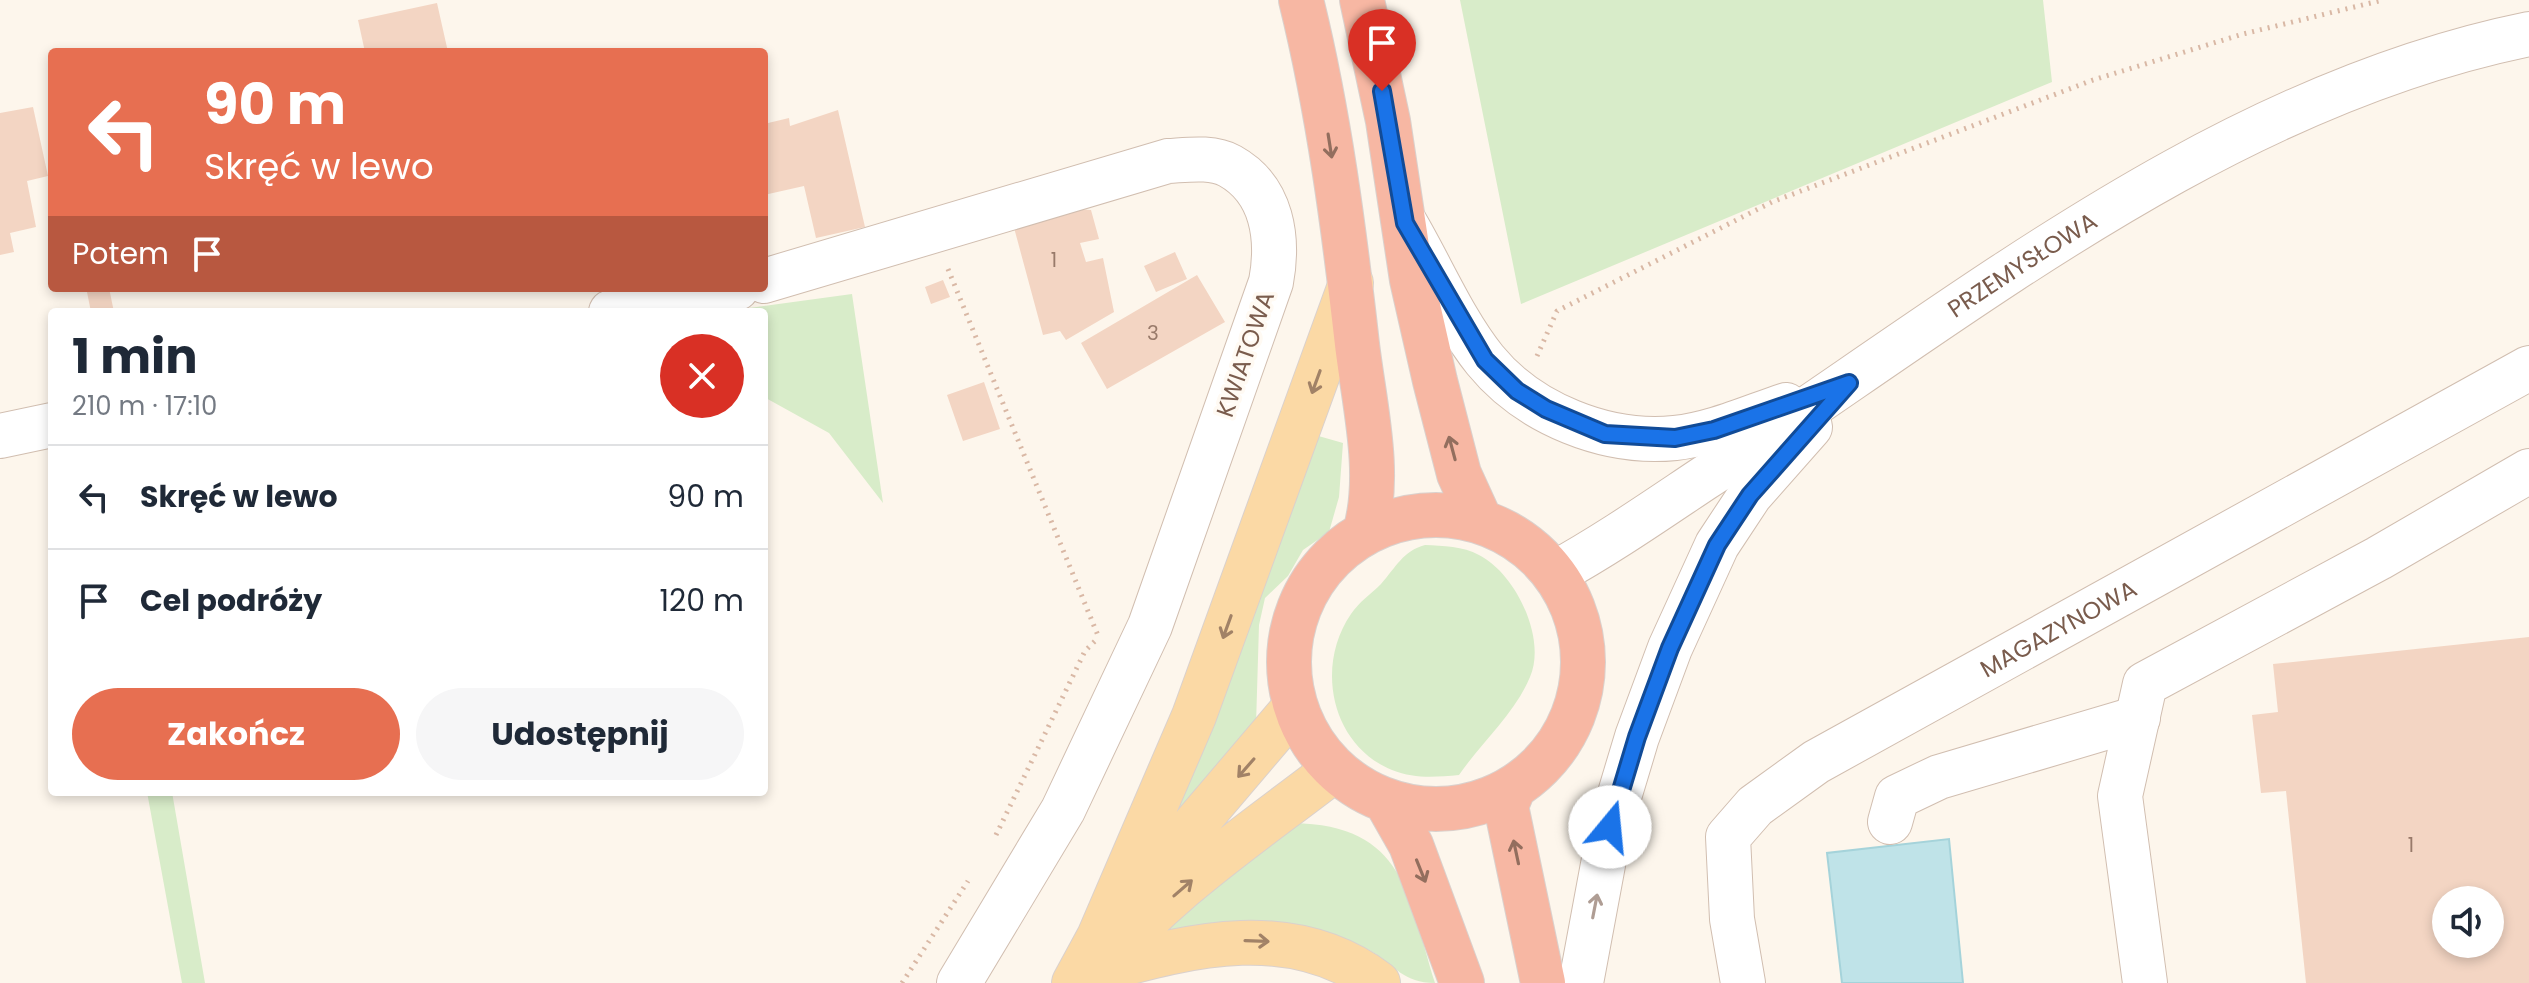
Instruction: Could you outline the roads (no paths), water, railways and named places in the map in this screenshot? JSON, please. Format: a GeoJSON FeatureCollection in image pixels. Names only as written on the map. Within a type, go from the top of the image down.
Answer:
{"type":"FeatureCollection","features":[{"type":"Feature","properties":{"kind":"highway"},"geometry":{"type":"LineString","coordinates":[[1301,0],[1318,69],[1351,283],[1371,472],[1365,532]]}},
{"type":"Feature","properties":{"kind":"highway"},"geometry":{"type":"LineString","coordinates":[[1362,0],[1405,223],[1412,280],[1459,474],[1480,520]]}},
{"type":"Feature","properties":{"kind":"highway"},"geometry":{"type":"LineString","coordinates":[[1441,514],[1480,520],[1509,533],[1534,551],[1555,573],[1575,610],[1584,650],[1582,691],[1568,729],[1545,763],[1513,789],[1483,803],[1451,809],[1418,809],[1386,801],[1358,789],[1334,770],[1310,741],[1295,707],[1288,667],[1292,627],[1307,589],[1333,557],[1365,532],[1402,518],[1441,514]]}},
{"type":"Feature","properties":{"kind":"highway"},"geometry":{"type":"LineString","coordinates":[[1513,789],[1506,806],[1543,983]]}},
{"type":"Feature","properties":{"kind":"highway"},"geometry":{"type":"LineString","coordinates":[[1386,801],[1411,845],[1462,983]]}},
{"type":"Feature","properties":{"kind":"main road"},"geometry":{"type":"LineString","coordinates":[[1090,968],[1194,716],[1351,283]]}},
{"type":"Feature","properties":{"kind":"main road"},"geometry":{"type":"LineString","coordinates":[[1090,968],[1295,707]]}},
{"type":"Feature","properties":{"kind":"main road"},"geometry":{"type":"LineString","coordinates":[[1090,968],[1246,832],[1334,770]]}},
{"type":"Feature","properties":{"kind":"main road"},"geometry":{"type":"LineString","coordinates":[[1090,968],[1174,950],[1243,940],[1274,941],[1349,964],[1378,983]]}},
{"type":"Feature","properties":{"kind":"street","name":"PRZEMYSŁOWA"},"geometry":{"type":"LineString","coordinates":[[1555,573],[1849,383],[2052,245],[2153,184],[2285,113],[2383,74],[2476,45],[2529,34]]}},
{"type":"Feature","properties":{"kind":"street","name":"KWIATOWA"},"geometry":{"type":"LineString","coordinates":[[768,280],[1168,161],[1199,159],[1229,165],[1263,200],[1272,217],[1276,256],[1260,317],[1150,626],[1063,810],[959,983]]}},
{"type":"Feature","properties":{"kind":"street"},"geometry":{"type":"LineString","coordinates":[[1405,223],[1485,360],[1517,391],[1576,424],[1605,434],[1675,438],[1714,430],[1849,383]]}},
{"type":"Feature","properties":{"kind":"street"},"geometry":{"type":"LineString","coordinates":[[632,308],[716,292]]}},
{"type":"Feature","properties":{"kind":"street","name":"MAGAZYNOWA"},"geometry":{"type":"LineString","coordinates":[[1743,983],[1732,919],[1728,837],[1755,806],[1816,762],[2529,368]]}},
{"type":"Feature","properties":{"kind":"street"},"geometry":{"type":"LineString","coordinates":[[1581,983],[1610,827],[1637,737],[1670,648],[1717,545],[1750,495],[1849,383]]}},
{"type":"Feature","properties":{"kind":"street"},"geometry":{"type":"LineString","coordinates":[[0,436],[48,426]]}},
{"type":"Feature","properties":{"kind":"street"},"geometry":{"type":"LineString","coordinates":[[2145,983],[2120,796],[2145,684],[2379,558],[2529,471]]}},
{"type":"Feature","properties":{"kind":"street"},"geometry":{"type":"LineString","coordinates":[[1890,822],[1897,797],[1939,777],[2138,718]]}},
{"type":"Feature","properties":{"kind":"water"},"geometry":{"type":"Polygon","coordinates":[[[1949,839],[1963,983],[1842,983],[1827,853],[1949,839]]]}}]}
